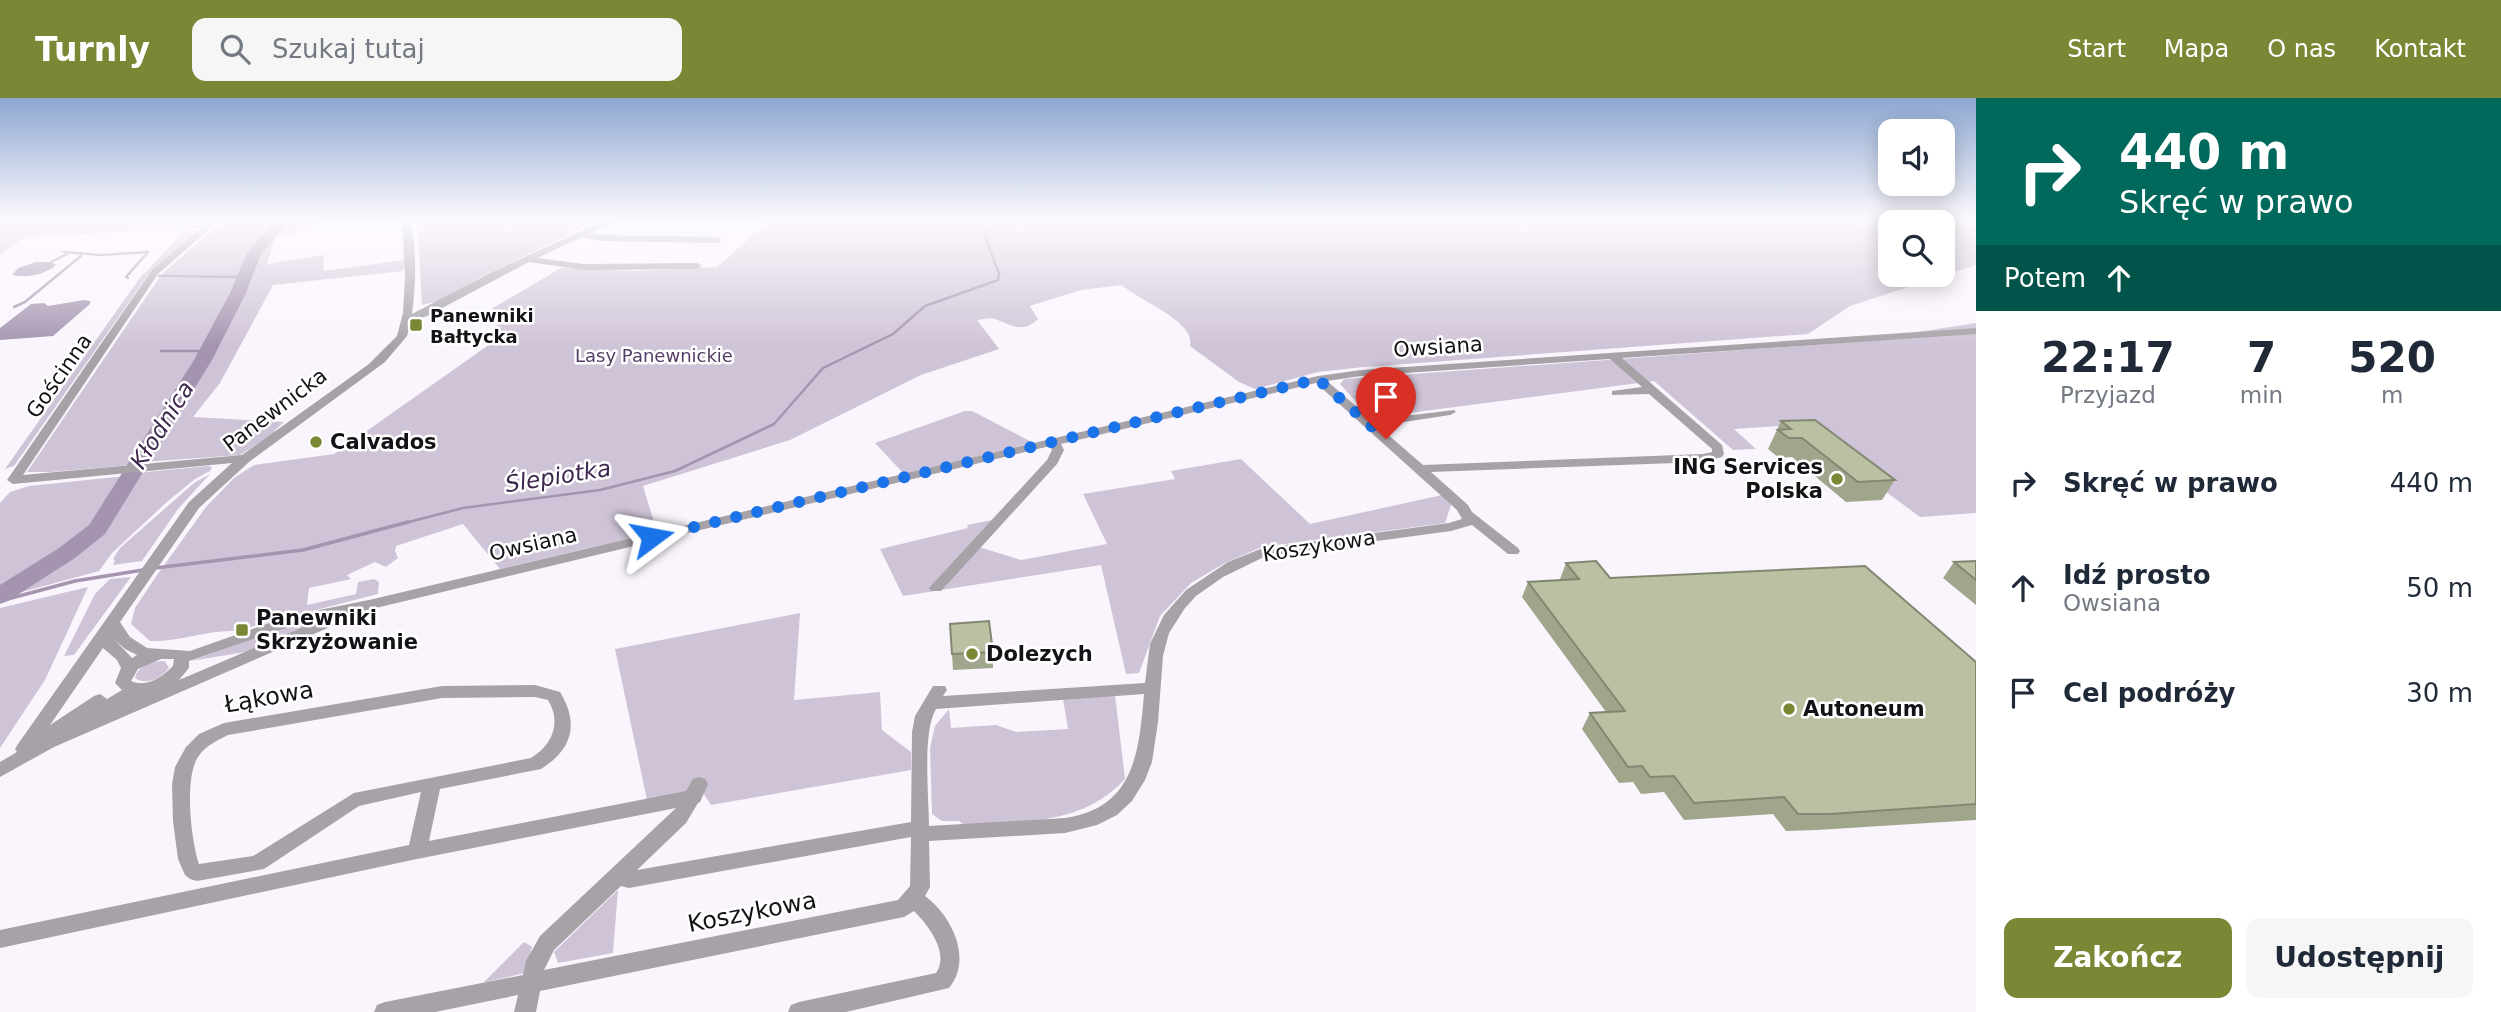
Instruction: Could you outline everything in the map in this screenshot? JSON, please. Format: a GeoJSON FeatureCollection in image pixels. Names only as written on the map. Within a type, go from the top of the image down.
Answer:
{"type":"FeatureCollection","features":[{"type":"Feature","properties":{"kind":"street","name":"Gościnna"},"geometry":{"type":"LineString","coordinates":[[167,262],[153,274],[13,480],[248,458]]}},
{"type":"Feature","properties":{"kind":"street","name":"Panewnicka"},"geometry":{"type":"LineString","coordinates":[[24,749],[93,648],[111,628],[194,505],[216,482],[386,355],[404,334],[408,314],[409,262]]}},
{"type":"Feature","properties":{"kind":"street"},"geometry":{"type":"LineString","coordinates":[[408,314],[444,303],[523,262]]}},
{"type":"Feature","properties":{"kind":"street"},"geometry":{"type":"LineString","coordinates":[[547,262],[584,267],[697,266]]}},
{"type":"Feature","properties":{"kind":"street","name":"Owsiana"},"geometry":{"type":"LineString","coordinates":[[180,664],[197,664],[258,652],[324,619],[369,605],[1318,379],[1976,331]]}},
{"type":"Feature","properties":{"kind":"street"},"geometry":{"type":"LineString","coordinates":[[1420,470],[1703,458],[1718,454],[1718,448],[1613,356]]}},
{"type":"Feature","properties":{"kind":"street"},"geometry":{"type":"LineString","coordinates":[[1318,379],[1470,518],[1513,551]]}},
{"type":"Feature","properties":{"kind":"street"},"geometry":{"type":"LineString","coordinates":[[1616,393],[1653,390]]}},
{"type":"Feature","properties":{"kind":"street"},"geometry":{"type":"LineString","coordinates":[[1369,424],[1450,412]]}},
{"type":"Feature","properties":{"kind":"street"},"geometry":{"type":"LineString","coordinates":[[936,588],[1053,461],[1058,450],[1054,441]]}},
{"type":"Feature","properties":{"kind":"street","name":"Koszykowa"},"geometry":{"type":"LineString","coordinates":[[618,877],[629,880],[920,831],[1063,826],[1092,819],[1128,792],[1146,761],[1155,651],[1171,615],[1212,577],[1235,563],[1263,552],[1455,526],[1470,518]]}},
{"type":"Feature","properties":{"kind":"street","name":"Owsiana"},"geometry":{"type":"LineString","coordinates":[[180,664],[287,622],[324,619]]}},
{"type":"Feature","properties":{"kind":"street"},"geometry":{"type":"LineString","coordinates":[[0,770],[52,741],[125,694],[163,683],[180,664],[172,653],[156,654],[136,650],[111,628],[108,644],[123,657],[126,675],[124,686],[138,690]]}},
{"type":"Feature","properties":{"kind":"street"},"geometry":{"type":"LineString","coordinates":[[52,741],[258,652]]}},
{"type":"Feature","properties":{"kind":"street"},"geometry":{"type":"LineString","coordinates":[[0,770],[24,749],[108,694],[126,675],[156,654]]}},
{"type":"Feature","properties":{"kind":"street"},"geometry":{"type":"LineString","coordinates":[[799,1012],[947,978],[950,971],[947,940],[934,916],[922,903],[914,899],[920,887],[920,732],[923,716],[935,697],[1152,688]]}},
{"type":"Feature","properties":{"kind":"street","name":"Łąkowa"},"geometry":{"type":"LineString","coordinates":[[458,691],[545,692],[554,696],[560,704],[562,737],[558,748],[549,757],[535,764],[432,783],[354,800],[257,863],[197,873],[188,859],[180,786],[181,772],[199,741],[209,734],[458,691]]}},
{"type":"Feature","properties":{"kind":"street"},"geometry":{"type":"LineString","coordinates":[[417,851],[432,783]]}},
{"type":"Feature","properties":{"kind":"street"},"geometry":{"type":"LineString","coordinates":[[0,939],[696,791],[680,818],[547,943],[536,961],[525,1012]]}},
{"type":"Feature","properties":{"kind":"street","name":"Koszykowa"},"geometry":{"type":"LineString","coordinates":[[384,1012],[904,908],[914,899]]}},
{"type":"Feature","properties":{"kind":"green space"},"geometry":{"type":"Polygon","coordinates":[[[156,262],[163,262],[150,272],[14,466],[5,469],[139,279],[156,262]]]}},
{"type":"Feature","properties":{"kind":"green space"},"geometry":{"type":"Polygon","coordinates":[[[176,262],[248,262],[242,276],[161,275],[176,262]]]}},
{"type":"Feature","properties":{"kind":"green space"},"geometry":{"type":"Polygon","coordinates":[[[254,262],[268,262],[267,264],[324,262],[323,271],[405,262],[403,271],[273,285],[220,383],[193,417],[284,422],[274,431],[277,432],[240,455],[143,462],[209,357],[254,262]]]}},
{"type":"Feature","properties":{"kind":"green space"},"geometry":{"type":"Polygon","coordinates":[[[419,262],[513,262],[443,300],[422,305],[419,262]]]}},
{"type":"Feature","properties":{"kind":"green space","name":"Lasy Panewnickie"},"geometry":{"type":"Polygon","coordinates":[[[723,262],[1878,262],[1878,287],[1908,287],[1850,306],[1808,334],[1364,367],[1318,372],[1255,389],[1239,382],[1190,346],[1189,337],[1176,320],[1122,285],[1081,290],[1030,306],[1038,319],[1027,326],[1012,326],[993,318],[977,320],[999,349],[921,375],[790,440],[643,486],[657,532],[500,569],[463,524],[396,546],[398,558],[386,567],[375,562],[347,575],[351,579],[309,588],[307,605],[356,594],[358,582],[374,579],[379,582],[378,594],[235,631],[171,640],[150,641],[131,624],[135,608],[157,575],[206,507],[234,478],[254,465],[334,454],[500,337],[493,308],[561,268],[636,271],[717,267],[723,262]]]}},
{"type":"Feature","properties":{"kind":"green space","name":"Lasy Panewnickie"},"geometry":{"type":"Polygon","coordinates":[[[1955,262],[1976,262],[1976,265],[1955,272],[1955,262]]]}},
{"type":"Feature","properties":{"kind":"green space"},"geometry":{"type":"Polygon","coordinates":[[[159,278],[242,279],[198,362],[130,465],[27,472],[159,278]]]}},
{"type":"Feature","properties":{"kind":"green space"},"geometry":{"type":"Polygon","coordinates":[[[1976,323],[1976,513],[1920,517],[1795,425],[1734,429],[1756,449],[1733,450],[1654,381],[1371,418],[1340,384],[1344,379],[1852,342],[1976,323]]]}},
{"type":"Feature","properties":{"kind":"green space"},"geometry":{"type":"Polygon","coordinates":[[[965,411],[972,411],[1030,441],[1029,444],[904,474],[875,443],[965,411]]]}},
{"type":"Feature","properties":{"kind":"green space"},"geometry":{"type":"Polygon","coordinates":[[[1241,459],[1310,524],[1442,495],[1452,502],[1445,523],[1262,547],[1225,563],[1191,583],[1160,616],[1139,673],[1126,674],[1101,565],[903,596],[880,549],[997,519],[979,547],[1021,560],[1107,544],[1083,494],[1175,479],[1171,471],[1241,459]]]}},
{"type":"Feature","properties":{"kind":"green space"},"geometry":{"type":"Polygon","coordinates":[[[212,467],[210,471],[195,479],[168,501],[112,553],[99,571],[0,598],[73,552],[105,524],[136,473],[212,467]]]}},
{"type":"Feature","properties":{"kind":"green space"},"geometry":{"type":"Polygon","coordinates":[[[210,474],[178,509],[142,561],[113,565],[113,559],[120,548],[194,483],[210,474]]]}},
{"type":"Feature","properties":{"kind":"green space"},"geometry":{"type":"Polygon","coordinates":[[[126,476],[92,530],[63,553],[0,593],[0,503],[10,492],[29,486],[126,476]]]}},
{"type":"Feature","properties":{"kind":"green space"},"geometry":{"type":"Polygon","coordinates":[[[131,577],[74,655],[64,656],[95,594],[110,579],[131,577]]]}},
{"type":"Feature","properties":{"kind":"green space"},"geometry":{"type":"Polygon","coordinates":[[[88,587],[45,680],[0,748],[0,608],[88,587]]]}},
{"type":"Feature","properties":{"kind":"green space"},"geometry":{"type":"Polygon","coordinates":[[[800,613],[794,700],[880,692],[882,730],[911,752],[911,770],[711,805],[703,793],[647,800],[615,649],[800,613]]]}},
{"type":"Feature","properties":{"kind":"green space"},"geometry":{"type":"Polygon","coordinates":[[[324,619],[251,651],[191,661],[294,623],[324,619]]]}},
{"type":"Feature","properties":{"kind":"green space"},"geometry":{"type":"Polygon","coordinates":[[[165,661],[169,668],[158,678],[144,681],[135,678],[139,670],[147,665],[165,661]]]}},
{"type":"Feature","properties":{"kind":"green space"},"geometry":{"type":"Polygon","coordinates":[[[1115,695],[1125,779],[1108,794],[1071,813],[1030,821],[964,825],[959,821],[942,821],[932,814],[930,748],[935,726],[949,709],[951,728],[996,725],[1016,732],[1068,729],[1063,699],[1115,695]]]}},
{"type":"Feature","properties":{"kind":"green space"},"geometry":{"type":"Polygon","coordinates":[[[618,890],[613,953],[558,963],[554,952],[618,890]]]}},
{"type":"Feature","properties":{"kind":"green space"},"geometry":{"type":"Polygon","coordinates":[[[524,942],[532,947],[525,973],[483,983],[524,942]]]}},
{"type":"Feature","properties":{"kind":"shaded area"},"geometry":{"type":"Polygon","coordinates":[[[36,262],[51,262],[56,265],[35,275],[12,275],[18,268],[36,262]]]}},
{"type":"Feature","properties":{"kind":"shaded area"},"geometry":{"type":"Polygon","coordinates":[[[90,301],[90,304],[53,336],[0,340],[0,328],[31,304],[44,303],[48,306],[90,301]]]}},
{"type":"Feature","properties":{"kind":"building"},"geometry":{"type":"Polygon","coordinates":[[[1815,420],[1895,480],[1858,482],[1802,438],[1789,438],[1778,430],[1791,429],[1781,421],[1815,420]]]}},
{"type":"Feature","properties":{"kind":"building","name":"Autoneum"},"geometry":{"type":"Polygon","coordinates":[[[1596,561],[1610,578],[1865,566],[1976,662],[1976,804],[1798,814],[1784,797],[1694,803],[1674,776],[1650,777],[1642,766],[1628,767],[1590,713],[1625,711],[1528,582],[1579,579],[1566,563],[1596,561]]]}},
{"type":"Feature","properties":{"kind":"building"},"geometry":{"type":"Polygon","coordinates":[[[1976,561],[1976,580],[1954,562],[1976,561]]]}},
{"type":"Feature","properties":{"kind":"building"},"geometry":{"type":"Polygon","coordinates":[[[989,621],[993,652],[952,654],[950,624],[989,621]]]}},
{"type":"Feature","properties":{"kind":"waterway"},"geometry":{"type":"LineString","coordinates":[[14,307],[25,302],[74,262]]}},
{"type":"Feature","properties":{"kind":"waterway"},"geometry":{"type":"LineString","coordinates":[[128,278],[126,277],[140,262]]}},
{"type":"Feature","properties":{"kind":"waterway","name":"Kłodnica"},"geometry":{"type":"LineString","coordinates":[[0,596],[67,553],[97,529],[203,360],[238,293],[251,262]]}},
{"type":"Feature","properties":{"kind":"waterway","name":"Ślepiotka"},"geometry":{"type":"LineString","coordinates":[[401,524],[463,508],[600,490],[675,471],[774,424],[823,368],[893,334],[925,306],[998,280],[999,273],[995,262]]}},
{"type":"Feature","properties":{"kind":"waterway"},"geometry":{"type":"LineString","coordinates":[[159,276],[244,277]]}},
{"type":"Feature","properties":{"kind":"waterway"},"geometry":{"type":"LineString","coordinates":[[161,351],[207,351]]}},
{"type":"Feature","properties":{"kind":"waterway","name":"Ślepiotka"},"geometry":{"type":"LineString","coordinates":[[155,568],[303,550],[408,522]]}},
{"type":"Feature","properties":{"kind":"waterway","name":"Ślepiotka"},"geometry":{"type":"LineString","coordinates":[[0,601],[75,581],[143,570]]}},
{"type":"Feature","properties":{"kind":"place","name":"Panewniki Bałtycka"},"geometry":{"type":"Point","coordinates":[416,325]}},
{"type":"Feature","properties":{"kind":"place","name":"Calvados"},"geometry":{"type":"Point","coordinates":[316,442]}},
{"type":"Feature","properties":{"kind":"place","name":"ING Services Polska"},"geometry":{"type":"Point","coordinates":[1837,479]}},
{"type":"Feature","properties":{"kind":"place","name":"Panewniki Skrzyżowanie"},"geometry":{"type":"Point","coordinates":[242,630]}},
{"type":"Feature","properties":{"kind":"place","name":"Dolezych"},"geometry":{"type":"Point","coordinates":[972,654]}},
{"type":"Feature","properties":{"kind":"place","name":"Autoneum"},"geometry":{"type":"Point","coordinates":[1789,709]}},
{"type":"Feature","properties":{"kind":"route"},"geometry":{"type":"LineString","coordinates":[[652,537],[1318,379],[1386,439]]}}]}
